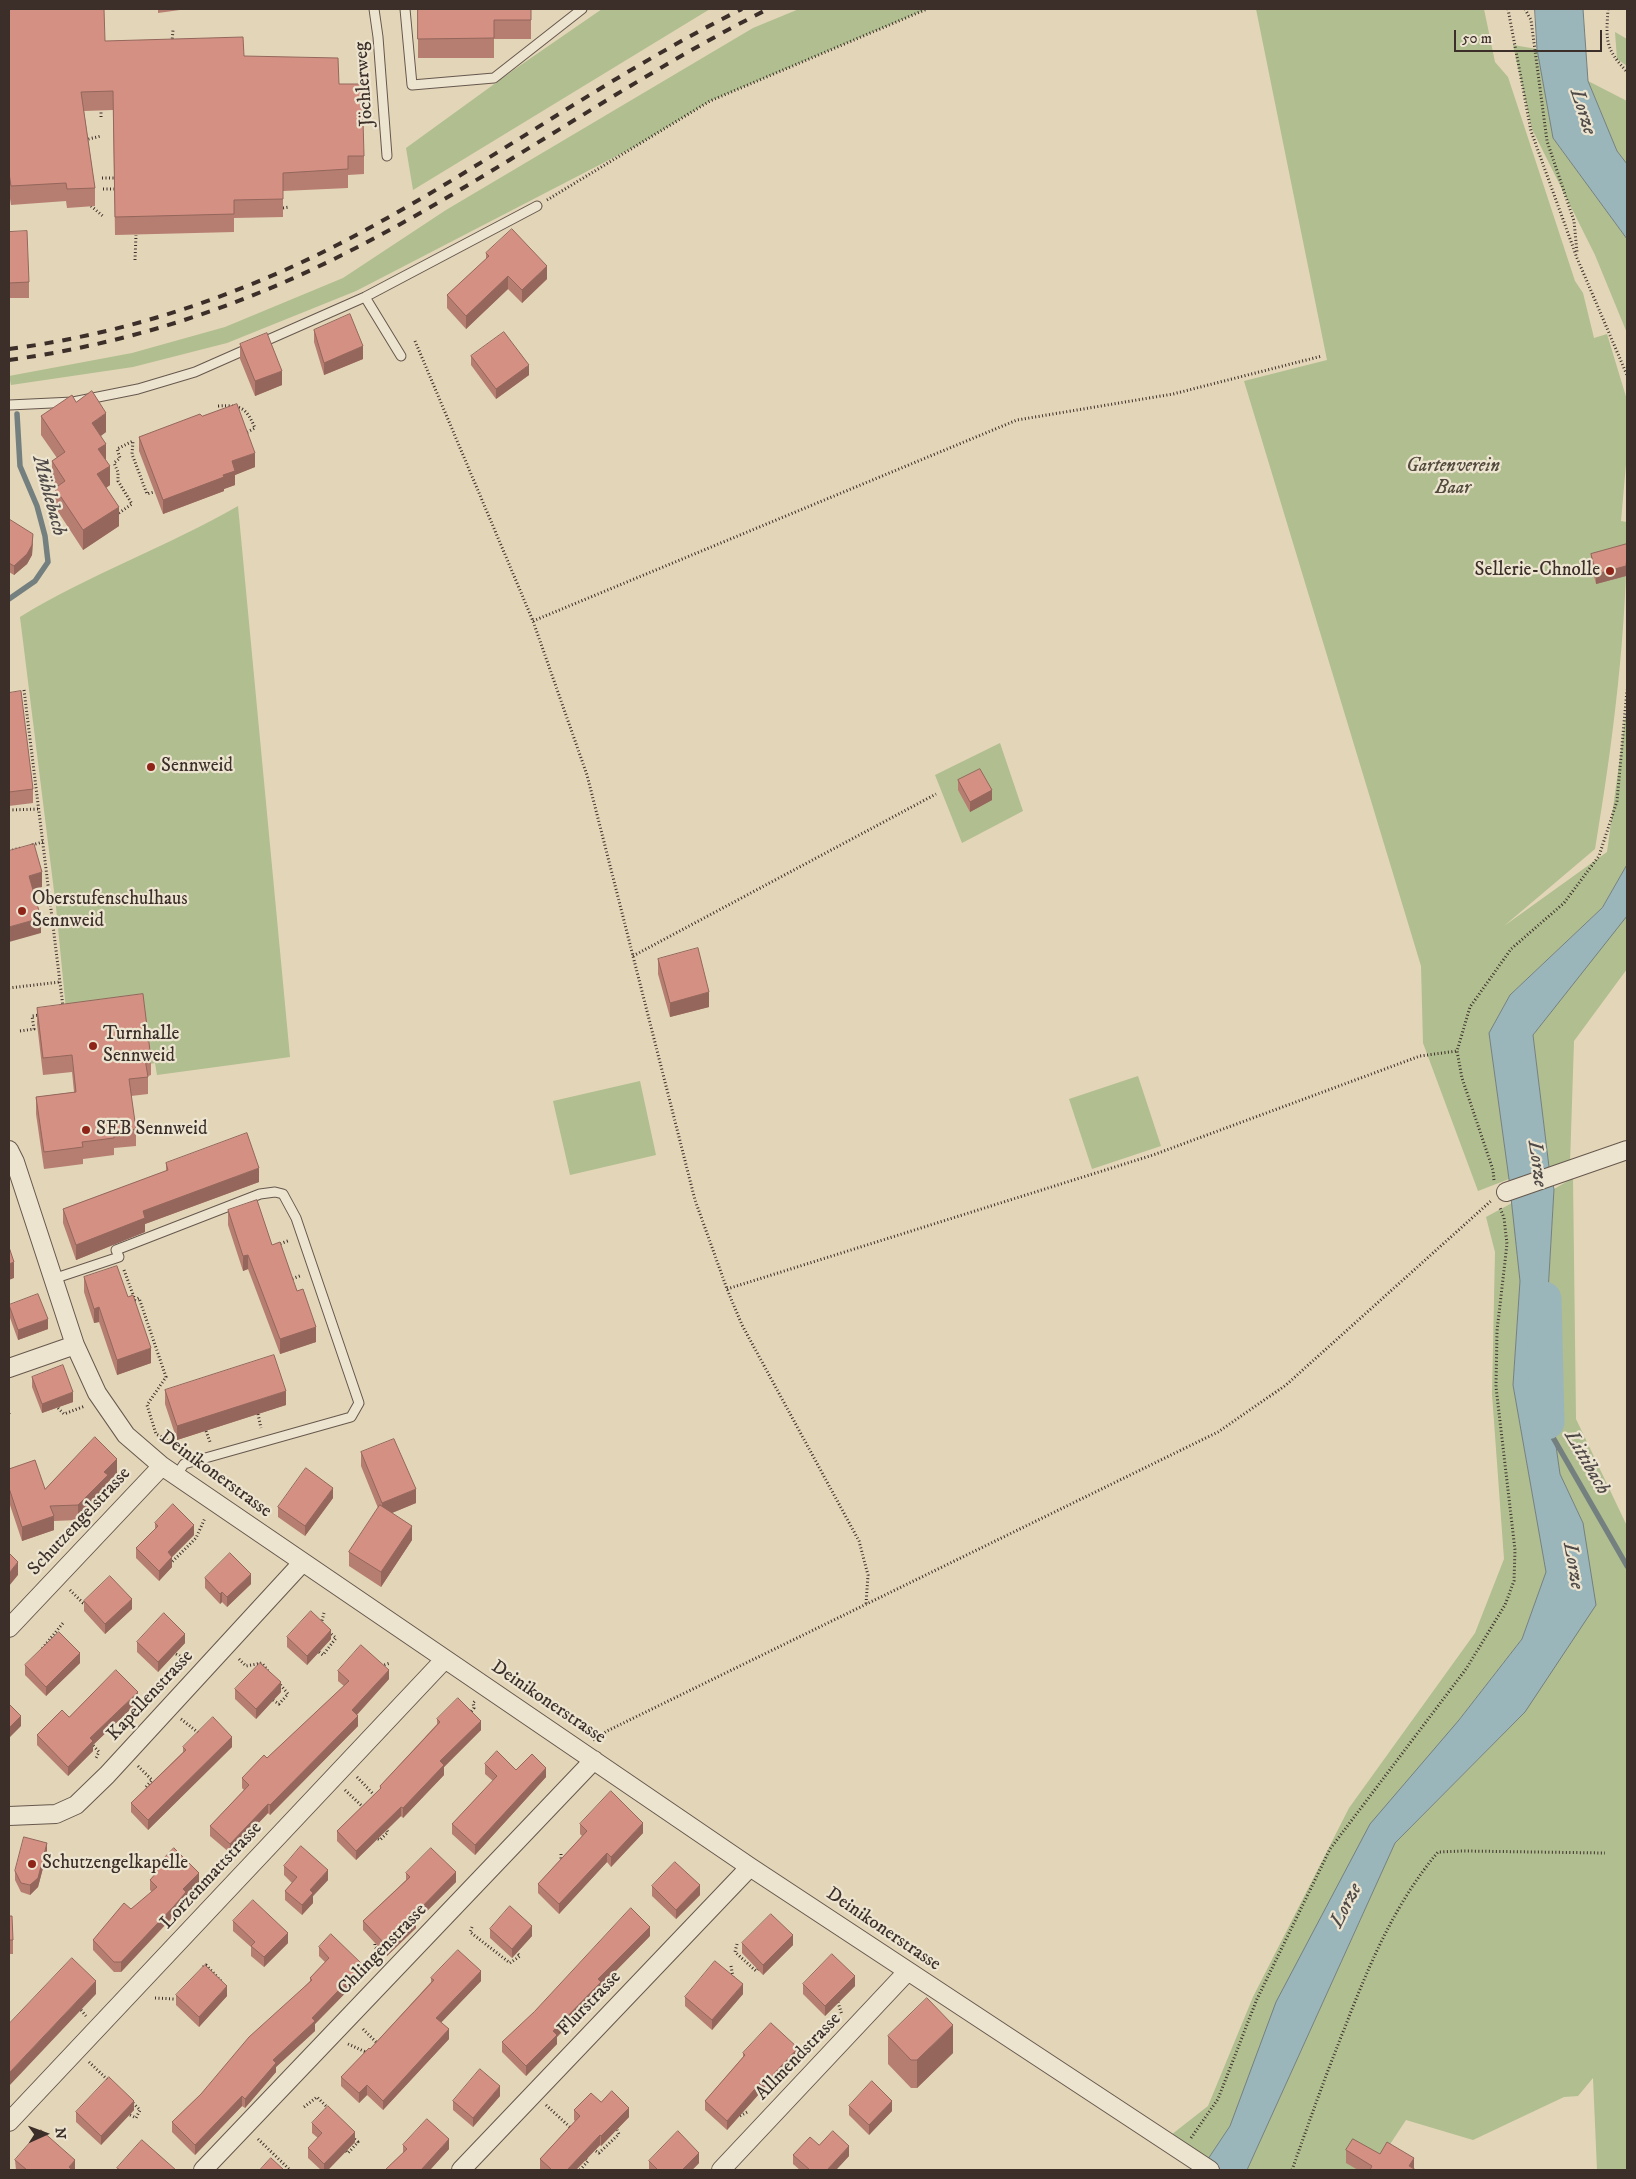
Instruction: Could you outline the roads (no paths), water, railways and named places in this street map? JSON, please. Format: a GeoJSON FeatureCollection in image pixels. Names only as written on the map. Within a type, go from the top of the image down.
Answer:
{"type":"FeatureCollection","features":[{"type":"Feature","properties":{"kind":"street","name":"Deinikonerstrasse"},"geometry":{"type":"LineString","coordinates":[[9,1150],[15,1162],[75,1345],[97,1393],[126,1435],[302,1563],[908,1972],[1203,2167]]}},
{"type":"Feature","properties":{"kind":"street"},"geometry":{"type":"LineString","coordinates":[[1501,1195],[1627,1150]]}},
{"type":"Feature","properties":{"kind":"street"},"geometry":{"type":"LineString","coordinates":[[9,1368],[75,1345]]}},
{"type":"Feature","properties":{"kind":"street","name":"Schutzengelstrasse"},"geometry":{"type":"LineString","coordinates":[[9,1628],[174,1469]]}},
{"type":"Feature","properties":{"kind":"street","name":"Kapellenstrasse"},"geometry":{"type":"LineString","coordinates":[[9,1816],[56,1814],[76,1804],[101,1781],[302,1563]]}},
{"type":"Feature","properties":{"kind":"street","name":"Lorzenmattstrasse"},"geometry":{"type":"LineString","coordinates":[[9,2122],[445,1659]]}},
{"type":"Feature","properties":{"kind":"street","name":"Chlingenstrasse"},"geometry":{"type":"LineString","coordinates":[[203,2170],[594,1760]]}},
{"type":"Feature","properties":{"kind":"street","name":"Flurstrasse"},"geometry":{"type":"LineString","coordinates":[[461,2170],[750,1866]]}},
{"type":"Feature","properties":{"kind":"street","name":"Allmendstrasse"},"geometry":{"type":"LineString","coordinates":[[721,2170],[908,1972]]}},
{"type":"Feature","properties":{"kind":"lane","name":"Jöchlerweg"},"geometry":{"type":"LineString","coordinates":[[374,9],[378,37],[387,156]]}},
{"type":"Feature","properties":{"kind":"lane"},"geometry":{"type":"LineString","coordinates":[[406,9],[412,85],[494,78],[582,9]]}},
{"type":"Feature","properties":{"kind":"lane"},"geometry":{"type":"LineString","coordinates":[[9,405],[73,402],[138,389],[195,372],[364,297],[537,206]]}},
{"type":"Feature","properties":{"kind":"lane"},"geometry":{"type":"LineString","coordinates":[[364,297],[401,356]]}},
{"type":"Feature","properties":{"kind":"lane"},"geometry":{"type":"LineString","coordinates":[[53,1279],[119,1258],[116,1250],[260,1194],[275,1192],[283,1194],[296,1218],[359,1403],[351,1417],[174,1469]]}},
{"type":"Feature","properties":{"kind":"water"},"geometry":{"type":"Polygon","coordinates":[[[1535,9],[1583,9],[1588,81],[1617,151],[1627,164],[1627,239],[1553,138],[1537,49],[1535,9]]]}},
{"type":"Feature","properties":{"kind":"water"},"geometry":{"type":"Polygon","coordinates":[[[1627,865],[1627,916],[1533,1035],[1549,1167],[1554,1189],[1544,1362],[1560,1474],[1583,1523],[1596,1605],[1525,1712],[1395,1843],[1247,2170],[1197,2170],[1208,2159],[1230,2126],[1276,2002],[1370,1824],[1459,1720],[1522,1639],[1546,1572],[1513,1385],[1520,1281],[1509,1179],[1489,1033],[1510,995],[1602,908],[1627,865]]]}},
{"type":"Feature","properties":{"kind":"waterway","name":"Mühlebach"},"geometry":{"type":"LineString","coordinates":[[9,599],[35,581],[48,562],[45,536],[37,506],[20,466],[17,414]]}},
{"type":"Feature","properties":{"kind":"waterway","name":"Lorze"},"geometry":{"type":"LineString","coordinates":[[1544,1299],[1547,1422]]}},
{"type":"Feature","properties":{"kind":"waterway","name":"Littibach"},"geometry":{"type":"LineString","coordinates":[[1551,1434],[1627,1566]]}},
{"type":"Feature","properties":{"kind":"railway"},"geometry":{"type":"LineString","coordinates":[[9,349],[95,334],[178,311],[220,297],[300,263],[339,244],[441,187],[640,65],[742,9]]}},
{"type":"Feature","properties":{"kind":"railway"},"geometry":{"type":"LineString","coordinates":[[9,360],[53,353],[138,334],[221,307],[262,292],[302,274],[342,255],[450,196],[660,68],[768,9]]}},
{"type":"Feature","properties":{"kind":"place","name":"Sellerie-Chnolle"},"geometry":{"type":"Point","coordinates":[1610,571]}},
{"type":"Feature","properties":{"kind":"place","name":"Sennweid"},"geometry":{"type":"Point","coordinates":[151,767]}},
{"type":"Feature","properties":{"kind":"place","name":"Oberstufenschulhaus Sennweid"},"geometry":{"type":"Point","coordinates":[22,911]}},
{"type":"Feature","properties":{"kind":"place","name":"Turnhalle Sennweid"},"geometry":{"type":"Point","coordinates":[93,1046]}},
{"type":"Feature","properties":{"kind":"place","name":"SEB Sennweid"},"geometry":{"type":"Point","coordinates":[86,1130]}},
{"type":"Feature","properties":{"kind":"place","name":"Schutzengelkapelle"},"geometry":{"type":"Point","coordinates":[32,1864]}},
{"type":"Feature","properties":{"kind":"park label","name":"Gartenverein Baar"},"geometry":{"type":"Point","coordinates":[1453,478]}}]}
